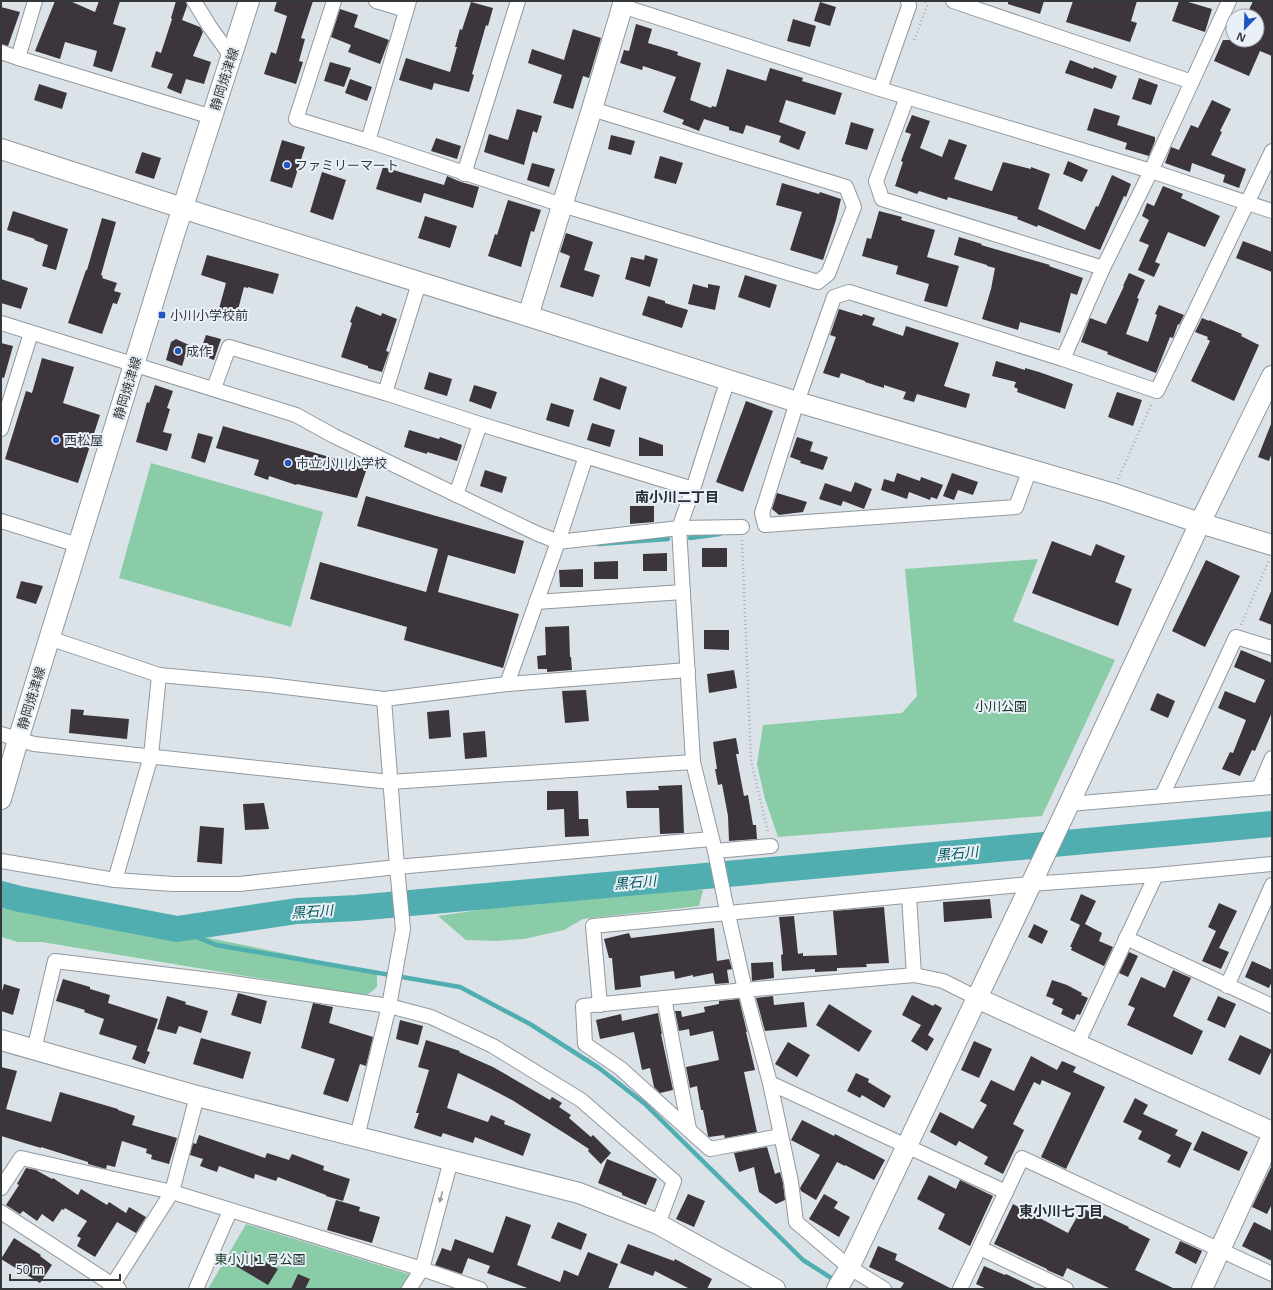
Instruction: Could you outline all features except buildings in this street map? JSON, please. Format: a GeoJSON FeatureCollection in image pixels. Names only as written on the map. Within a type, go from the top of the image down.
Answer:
{"type":"FeatureCollection","features":[{"type":"Feature","properties":{"kind":"street"},"geometry":{"type":"LineString","coordinates":[[18,58],[35,1]]}},
{"type":"Feature","properties":{"kind":"street"},"geometry":{"type":"LineString","coordinates":[[194,1],[210,27],[231,56]]}},
{"type":"Feature","properties":{"kind":"street","name":"静岡焼津線"},"geometry":{"type":"LineString","coordinates":[[1,799],[10,737],[49,638],[249,1]]}},
{"type":"Feature","properties":{"kind":"street"},"geometry":{"type":"LineString","coordinates":[[334,1],[296,119],[368,141],[464,174],[562,205],[818,282],[828,274],[854,207],[846,187],[592,109]]}},
{"type":"Feature","properties":{"kind":"street"},"geometry":{"type":"LineString","coordinates":[[368,141],[408,5],[376,1]]}},
{"type":"Feature","properties":{"kind":"street"},"geometry":{"type":"LineString","coordinates":[[464,174],[518,1]]}},
{"type":"Feature","properties":{"kind":"street"},"geometry":{"type":"LineString","coordinates":[[880,89],[909,6],[908,1]]}},
{"type":"Feature","properties":{"kind":"street"},"geometry":{"type":"LineString","coordinates":[[953,1],[1192,82]]}},
{"type":"Feature","properties":{"kind":"street"},"geometry":{"type":"LineString","coordinates":[[1063,359],[1103,268],[1151,171],[1230,1]]}},
{"type":"Feature","properties":{"kind":"street"},"geometry":{"type":"LineString","coordinates":[[528,316],[623,4],[880,89],[1151,171],[1272,212]]}},
{"type":"Feature","properties":{"kind":"street"},"geometry":{"type":"LineString","coordinates":[[1,52],[212,117]]}},
{"type":"Feature","properties":{"kind":"street"},"geometry":{"type":"LineString","coordinates":[[907,97],[876,181],[882,199],[1103,268]]}},
{"type":"Feature","properties":{"kind":"street"},"geometry":{"type":"LineString","coordinates":[[1,149],[797,402],[1111,493],[1272,545]]}},
{"type":"Feature","properties":{"kind":"street"},"geometry":{"type":"LineString","coordinates":[[1030,469],[1016,506],[765,525],[762,513],[797,402],[834,297],[849,292],[1063,359],[1157,392],[1272,151]]}},
{"type":"Feature","properties":{"kind":"street"},"geometry":{"type":"LineString","coordinates":[[385,393],[419,283]]}},
{"type":"Feature","properties":{"kind":"street"},"geometry":{"type":"LineString","coordinates":[[1,323],[134,365],[214,388],[296,415],[334,436],[536,533],[558,542],[678,528],[742,527]]}},
{"type":"Feature","properties":{"kind":"street"},"geometry":{"type":"LineString","coordinates":[[1,429],[4,406],[31,333]]}},
{"type":"Feature","properties":{"kind":"street"},"geometry":{"type":"LineString","coordinates":[[214,388],[229,347],[385,393],[480,424],[693,489]]}},
{"type":"Feature","properties":{"kind":"street"},"geometry":{"type":"LineString","coordinates":[[844,1276],[1069,804],[1200,523],[1272,376]]}},
{"type":"Feature","properties":{"kind":"street"},"geometry":{"type":"LineString","coordinates":[[728,379],[693,489],[678,528],[688,670],[692,762],[714,850],[745,990],[770,1083],[791,1182],[796,1222],[844,1276],[884,1289]]}},
{"type":"Feature","properties":{"kind":"street"},"geometry":{"type":"LineString","coordinates":[[456,495],[480,424]]}},
{"type":"Feature","properties":{"kind":"street"},"geometry":{"type":"LineString","coordinates":[[507,684],[558,542],[586,456]]}},
{"type":"Feature","properties":{"kind":"street"},"geometry":{"type":"LineString","coordinates":[[1,521],[78,545]]}},
{"type":"Feature","properties":{"kind":"street"},"geometry":{"type":"LineString","coordinates":[[536,602],[683,592]]}},
{"type":"Feature","properties":{"kind":"street"},"geometry":{"type":"LineString","coordinates":[[1162,796],[1236,637],[1272,648]]}},
{"type":"Feature","properties":{"kind":"street"},"geometry":{"type":"LineString","coordinates":[[49,638],[159,675],[269,685],[384,699],[507,684],[688,670]]}},
{"type":"Feature","properties":{"kind":"street"},"geometry":{"type":"LineString","coordinates":[[115,880],[151,756],[159,675]]}},
{"type":"Feature","properties":{"kind":"street"},"geometry":{"type":"LineString","coordinates":[[357,1137],[389,1006],[403,929],[384,699]]}},
{"type":"Feature","properties":{"kind":"street"},"geometry":{"type":"LineString","coordinates":[[10,737],[34,744],[390,782],[692,762]]}},
{"type":"Feature","properties":{"kind":"street"},"geometry":{"type":"LineString","coordinates":[[1069,804],[1265,788],[1272,758]]}},
{"type":"Feature","properties":{"kind":"street"},"geometry":{"type":"LineString","coordinates":[[1,861],[115,880],[172,884],[238,884],[397,867],[771,846]]}},
{"type":"Feature","properties":{"kind":"street"},"geometry":{"type":"LineString","coordinates":[[600,1005],[593,926],[726,907],[909,896],[1032,879],[1156,875],[1272,864]]}},
{"type":"Feature","properties":{"kind":"street"},"geometry":{"type":"LineString","coordinates":[[1077,1044],[1156,875]]}},
{"type":"Feature","properties":{"kind":"street"},"geometry":{"type":"LineString","coordinates":[[1227,986],[1272,885]]}},
{"type":"Feature","properties":{"kind":"street"},"geometry":{"type":"LineString","coordinates":[[909,896],[914,975]]}},
{"type":"Feature","properties":{"kind":"street"},"geometry":{"type":"LineString","coordinates":[[1126,938],[1272,1006]]}},
{"type":"Feature","properties":{"kind":"street"},"geometry":{"type":"LineString","coordinates":[[34,1050],[55,961],[219,981],[389,1006],[431,1017],[493,1046],[581,1100],[674,1180],[658,1224]]}},
{"type":"Feature","properties":{"kind":"street"},"geometry":{"type":"LineString","coordinates":[[781,1136],[710,1149],[620,1068],[585,1044],[583,1006],[914,975],[943,981],[1077,1044],[1272,1132]]}},
{"type":"Feature","properties":{"kind":"street"},"geometry":{"type":"LineString","coordinates":[[664,998],[689,1129]]}},
{"type":"Feature","properties":{"kind":"street"},"geometry":{"type":"LineString","coordinates":[[1,1040],[197,1096],[580,1193],[658,1224],[775,1289]]}},
{"type":"Feature","properties":{"kind":"street"},"geometry":{"type":"LineString","coordinates":[[770,1083],[1006,1192]]}},
{"type":"Feature","properties":{"kind":"street"},"geometry":{"type":"LineString","coordinates":[[1,1212],[114,1288],[172,1192],[197,1096]]}},
{"type":"Feature","properties":{"kind":"street"},"geometry":{"type":"LineString","coordinates":[[1202,1289],[1272,1136]]}},
{"type":"Feature","properties":{"kind":"street"},"geometry":{"type":"LineString","coordinates":[[1,1188],[21,1158],[172,1192],[422,1269],[480,1289]]}},
{"type":"Feature","properties":{"kind":"street"},"geometry":{"type":"LineString","coordinates":[[960,1289],[1022,1158],[1272,1274]]}},
{"type":"Feature","properties":{"kind":"street"},"geometry":{"type":"LineString","coordinates":[[409,1289],[422,1269],[451,1160]]}},
{"type":"Feature","properties":{"kind":"street"},"geometry":{"type":"LineString","coordinates":[[196,1289],[230,1211]]}},
{"type":"Feature","properties":{"kind":"street"},"geometry":{"type":"LineString","coordinates":[[980,1248],[1066,1289]]}},
{"type":"Feature","properties":{"kind":"path"},"geometry":{"type":"LineString","coordinates":[[1111,493],[1157,392]]}},
{"type":"Feature","properties":{"kind":"path"},"geometry":{"type":"LineString","coordinates":[[742,527],[751,761],[771,846]]}},
{"type":"Feature","properties":{"kind":"path"},"geometry":{"type":"LineString","coordinates":[[1236,637],[1272,553]]}},
{"type":"Feature","properties":{"kind":"green space"},"geometry":{"type":"Polygon","coordinates":[[[151,463],[323,512],[291,627],[119,578],[151,463]]]}},
{"type":"Feature","properties":{"kind":"green space","name":"小川公園"},"geometry":{"type":"Polygon","coordinates":[[[1038,559],[1013,621],[1115,660],[1042,816],[778,837],[765,799],[757,764],[763,725],[902,713],[917,696],[905,569],[1038,559]]]}},
{"type":"Feature","properties":{"kind":"green space"},"geometry":{"type":"Polygon","coordinates":[[[662,888],[703,890],[699,906],[583,919],[564,930],[524,939],[495,941],[466,940],[438,916],[531,902],[662,888]]]}},
{"type":"Feature","properties":{"kind":"green space"},"geometry":{"type":"Polygon","coordinates":[[[1,908],[105,917],[377,972],[377,987],[366,996],[42,942],[18,942],[1,937],[1,908]]]}},
{"type":"Feature","properties":{"kind":"green space","name":"東小川１号公園"},"geometry":{"type":"Polygon","coordinates":[[[246,1224],[415,1276],[406,1289],[208,1289],[246,1224]]]}},
{"type":"Feature","properties":{"kind":"waterway"},"geometry":{"type":"LineString","coordinates":[[690,538],[720,534]]}},
{"type":"Feature","properties":{"kind":"waterway"},"geometry":{"type":"LineString","coordinates":[[598,544],[668,539]]}},
{"type":"Feature","properties":{"kind":"waterway","name":"黒石川"},"geometry":{"type":"LineString","coordinates":[[1,894],[177,929],[297,911],[356,908],[1272,824]]}},
{"type":"Feature","properties":{"kind":"waterway"},"geometry":{"type":"LineString","coordinates":[[177,929],[216,945],[460,987],[530,1024],[599,1068],[645,1104],[803,1260],[836,1281]]}},
{"type":"Feature","properties":{"kind":"place","name":"ファミリーマート"},"geometry":{"type":"Point","coordinates":[287,165]}},
{"type":"Feature","properties":{"kind":"place","name":"小川小学校前"},"geometry":{"type":"Point","coordinates":[162,315]}},
{"type":"Feature","properties":{"kind":"place","name":"成作"},"geometry":{"type":"Point","coordinates":[178,351]}},
{"type":"Feature","properties":{"kind":"place","name":"西松屋"},"geometry":{"type":"Point","coordinates":[56,440]}},
{"type":"Feature","properties":{"kind":"place","name":"市立小川小学校"},"geometry":{"type":"Point","coordinates":[288,463]}},
{"type":"Feature","properties":{"kind":"district","name":"南小川二丁目"},"geometry":{"type":"Point","coordinates":[677,496]}},
{"type":"Feature","properties":{"kind":"district","name":"東小川七丁目"},"geometry":{"type":"Point","coordinates":[1061,1210]}}]}
